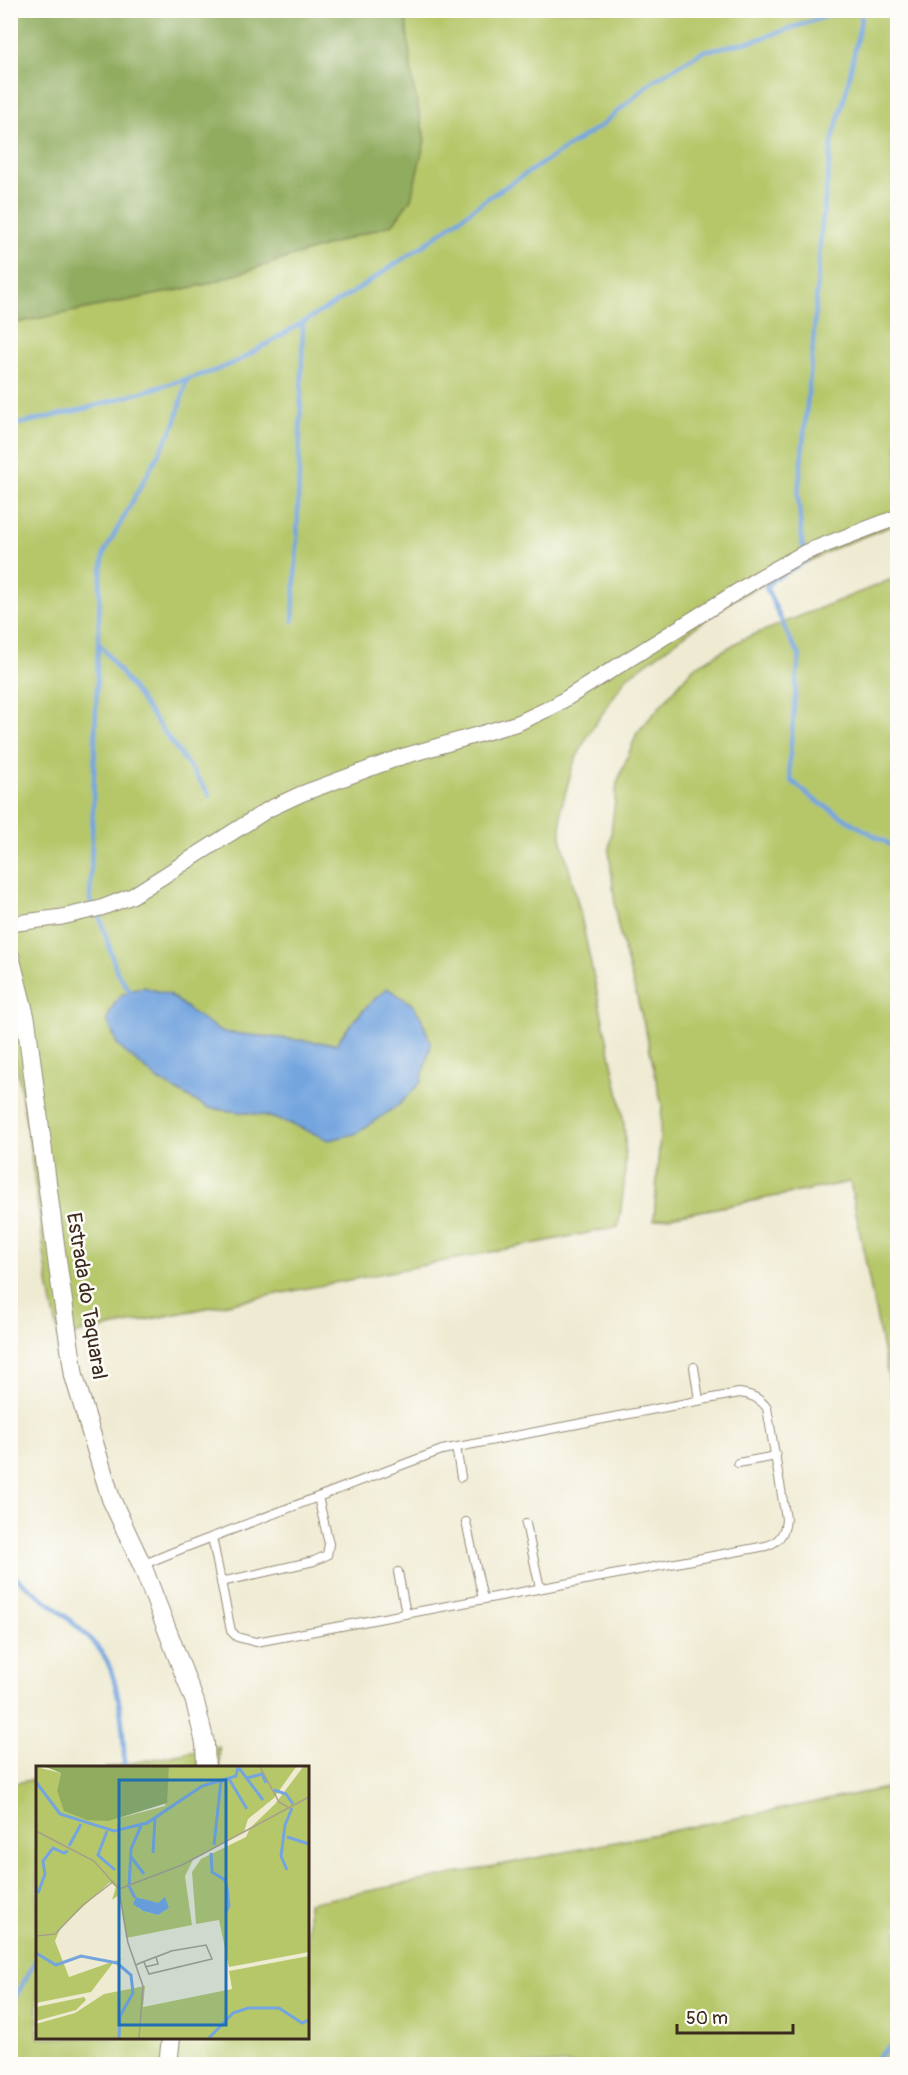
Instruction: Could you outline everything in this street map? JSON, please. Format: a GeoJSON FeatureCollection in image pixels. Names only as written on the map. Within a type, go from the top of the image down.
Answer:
{"type":"FeatureCollection","features":[{"type":"Feature","properties":{"kind":"street"},"geometry":{"type":"LineString","coordinates":[[10,924],[62,917],[101,908],[132,896],[269,809],[301,794],[401,758],[518,723],[534,716],[554,706],[759,578],[806,552],[897,517]]}},
{"type":"Feature","properties":{"kind":"street","name":"Estrada do Taquaral"},"geometry":{"type":"LineString","coordinates":[[10,956],[26,1020],[74,1376],[111,1499],[142,1565],[195,1702],[205,1743],[206,1766]]}},
{"type":"Feature","properties":{"kind":"street"},"geometry":{"type":"LineString","coordinates":[[168,2064],[171,2039]]}},
{"type":"Feature","properties":{"kind":"lane"},"geometry":{"type":"LineString","coordinates":[[694,1367],[699,1400]]}},
{"type":"Feature","properties":{"kind":"lane"},"geometry":{"type":"LineString","coordinates":[[142,1565],[212,1537],[423,1456],[456,1447],[738,1393],[760,1400],[769,1414],[786,1519],[783,1533],[774,1543],[267,1641],[245,1641],[231,1631],[212,1537]]}},
{"type":"Feature","properties":{"kind":"lane"},"geometry":{"type":"LineString","coordinates":[[456,1447],[461,1477]]}},
{"type":"Feature","properties":{"kind":"lane"},"geometry":{"type":"LineString","coordinates":[[738,1463],[776,1456]]}},
{"type":"Feature","properties":{"kind":"lane"},"geometry":{"type":"LineString","coordinates":[[220,1582],[314,1561],[327,1555],[329,1544],[318,1497]]}},
{"type":"Feature","properties":{"kind":"lane"},"geometry":{"type":"LineString","coordinates":[[466,1522],[483,1599]]}},
{"type":"Feature","properties":{"kind":"lane"},"geometry":{"type":"LineString","coordinates":[[526,1524],[540,1588]]}},
{"type":"Feature","properties":{"kind":"lane"},"geometry":{"type":"LineString","coordinates":[[398,1572],[406,1614]]}},
{"type":"Feature","properties":{"kind":"green space"},"geometry":{"type":"Polygon","coordinates":[[[11,10],[405,11],[413,85],[425,140],[411,199],[393,224],[203,285],[11,324],[11,10]]]}},
{"type":"Feature","properties":{"kind":"green space"},"geometry":{"type":"Polygon","coordinates":[[[405,11],[897,11],[897,524],[839,546],[734,599],[626,678],[588,735],[573,765],[561,809],[561,837],[580,912],[623,1115],[625,1171],[618,1227],[59,1337],[49,1289],[29,1138],[11,1032],[10,324],[203,285],[393,224],[425,140],[413,85],[405,11]],[[387,988],[359,1014],[336,1044],[222,1032],[170,995],[158,1080],[208,1108],[264,1115],[294,1125],[387,988]]]}},
{"type":"Feature","properties":{"kind":"green space"},"geometry":{"type":"Polygon","coordinates":[[[897,577],[897,1422],[850,1182],[654,1220],[662,1106],[646,1032],[617,923],[609,850],[617,783],[637,733],[693,668],[743,639],[897,577]]]}},
{"type":"Feature","properties":{"kind":"green space"},"geometry":{"type":"Polygon","coordinates":[[[219,1747],[219,1766],[116,1766],[219,1747]]]}},
{"type":"Feature","properties":{"kind":"green space"},"geometry":{"type":"Polygon","coordinates":[[[36,1779],[36,2039],[309,2039],[309,1903],[897,1786],[897,2064],[11,2064],[10,1784],[36,1779]]]}},
{"type":"Feature","properties":{"kind":"water"},"geometry":{"type":"Polygon","coordinates":[[[144,987],[170,995],[222,1032],[336,1044],[347,1028],[387,988],[412,1004],[421,1017],[431,1044],[421,1082],[400,1104],[355,1134],[329,1140],[264,1115],[208,1108],[158,1080],[118,1046],[107,1020],[110,1012],[119,997],[129,991],[144,987]]]}},
{"type":"Feature","properties":{"kind":"waterway"},"geometry":{"type":"LineString","coordinates":[[10,426],[84,409],[214,371],[240,360],[352,293],[424,245],[488,198],[602,125],[654,80],[704,51],[753,41],[845,10]]}},
{"type":"Feature","properties":{"kind":"waterway"},"geometry":{"type":"LineString","coordinates":[[863,10],[847,88],[832,142],[821,232],[813,345],[798,494],[802,543],[807,560],[774,579],[766,587],[800,656],[789,766],[791,780],[812,798],[898,849]]}},
{"type":"Feature","properties":{"kind":"waterway"},"geometry":{"type":"LineString","coordinates":[[293,621],[303,323]]}},
{"type":"Feature","properties":{"kind":"waterway"},"geometry":{"type":"LineString","coordinates":[[132,994],[117,972],[100,917],[90,900],[100,583],[104,553],[175,424],[187,379]]}},
{"type":"Feature","properties":{"kind":"waterway"},"geometry":{"type":"LineString","coordinates":[[99,643],[210,795]]}},
{"type":"Feature","properties":{"kind":"waterway"},"geometry":{"type":"LineString","coordinates":[[10,1573],[79,1628],[108,1663],[116,1687],[121,1714],[124,1766]]}},
{"type":"Feature","properties":{"kind":"waterway"},"geometry":{"type":"LineString","coordinates":[[10,2007],[36,1960]]}},
{"type":"Feature","properties":{"kind":"waterway"},"geometry":{"type":"LineString","coordinates":[[869,2064],[898,2040]]}}]}
